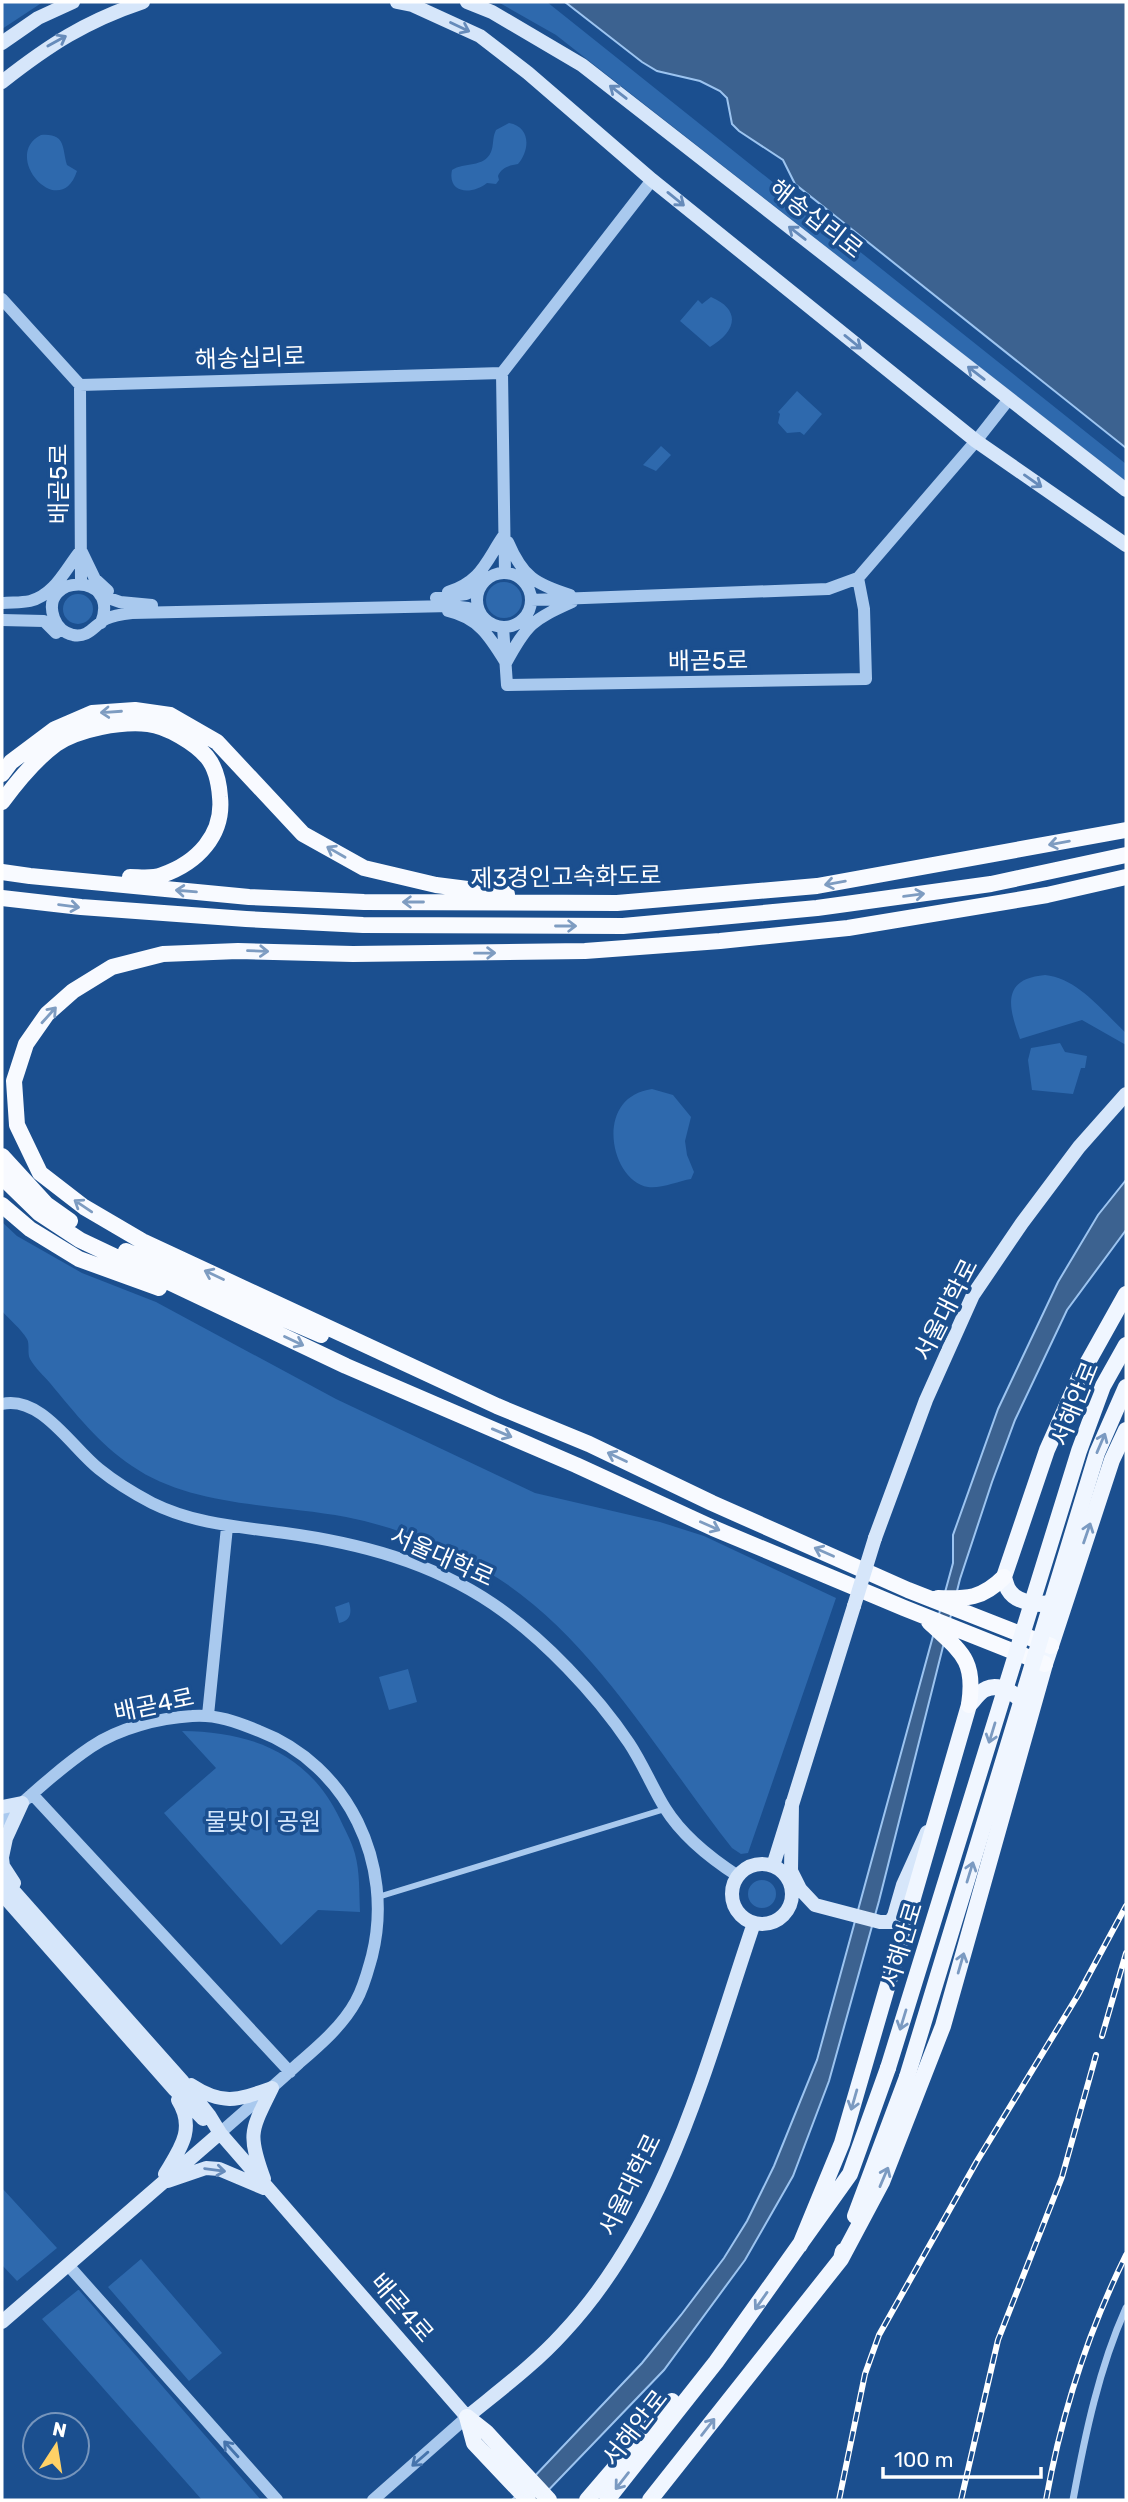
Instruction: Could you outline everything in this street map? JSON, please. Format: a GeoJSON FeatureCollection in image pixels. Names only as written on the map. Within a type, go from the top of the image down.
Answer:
{"type":"FeatureCollection","features":[{"type":"Feature","properties":{"kind":"highway"},"geometry":{"type":"LineString","coordinates":[[2,774],[11,762],[55,729],[92,713],[135,710],[170,715],[217,742],[303,834],[364,868],[436,885],[514,895],[617,903]]}},
{"type":"Feature","properties":{"kind":"highway"},"geometry":{"type":"LineString","coordinates":[[2,802],[15,784],[57,744],[97,727],[149,724],[188,740],[208,758],[216,773],[222,811],[204,850],[191,861],[160,876],[30,876]]}},
{"type":"Feature","properties":{"kind":"highway","name":"제3경인고속화도로"},"geometry":{"type":"LineString","coordinates":[[2,872],[249,897],[351,902],[617,903],[817,886],[1126,830]]}},
{"type":"Feature","properties":{"kind":"highway","name":"제3경인고속화도로"},"geometry":{"type":"LineString","coordinates":[[2,898],[108,909],[363,925],[623,926],[817,908],[991,884],[1126,855]]}},
{"type":"Feature","properties":{"kind":"highway"},"geometry":{"type":"LineString","coordinates":[[1051,1646],[908,1590],[712,1503],[589,1444],[441,1380],[142,1241],[84,1207],[40,1173],[17,1125],[14,1082],[26,1044],[47,1014],[73,991],[113,967],[163,954],[238,951],[353,954],[585,951],[720,941],[848,928],[1046,895],[1126,877]]}},
{"type":"Feature","properties":{"kind":"highway"},"geometry":{"type":"LineString","coordinates":[[2,1156],[46,1204],[84,1231],[296,1326],[441,1380]]}},
{"type":"Feature","properties":{"kind":"highway"},"geometry":{"type":"LineString","coordinates":[[2,1177],[39,1213],[80,1240],[346,1366],[576,1465],[713,1528],[1045,1664]]}},
{"type":"Feature","properties":{"kind":"highway"},"geometry":{"type":"LineString","coordinates":[[2,1205],[30,1230],[79,1259],[259,1325]]}},
{"type":"Feature","properties":{"kind":"highway"},"geometry":{"type":"LineString","coordinates":[[928,1598],[973,1598],[992,1589],[1003,1577]]}},
{"type":"Feature","properties":{"kind":"highway"},"geometry":{"type":"LineString","coordinates":[[922,1615],[958,1649],[969,1664],[972,1684],[969,1705]]}},
{"type":"Feature","properties":{"kind":"main road"},"geometry":{"type":"LineString","coordinates":[[2,43],[38,18],[73,2]]}},
{"type":"Feature","properties":{"kind":"main road"},"geometry":{"type":"LineString","coordinates":[[2,82],[47,47],[107,14],[144,2]]}},
{"type":"Feature","properties":{"kind":"main road"},"geometry":{"type":"LineString","coordinates":[[397,2],[412,5],[480,36],[528,73],[652,180],[976,441],[1126,545]]}},
{"type":"Feature","properties":{"kind":"main road","name":"해송십리로"},"geometry":{"type":"LineString","coordinates":[[467,2],[492,12],[582,65],[1126,491]]}},
{"type":"Feature","properties":{"kind":"main road","name":"서울대학로"},"geometry":{"type":"LineString","coordinates":[[772,1866],[875,1538],[926,1400],[974,1295],[1022,1223],[1079,1147],[1126,1094]]}},
{"type":"Feature","properties":{"kind":"main road"},"geometry":{"type":"LineString","coordinates":[[1067,1595],[1056,1603],[1038,1604],[1023,1600],[1009,1591],[1003,1577],[1047,1450],[1079,1378],[1126,1294]]}},
{"type":"Feature","properties":{"kind":"main road","name":"서해안로"},"geometry":{"type":"LineString","coordinates":[[607,2500],[716,2362],[850,2174],[888,2068],[1079,1451],[1103,1386],[1126,1345]]}},
{"type":"Feature","properties":{"kind":"main road","name":"서해안로"},"geometry":{"type":"LineString","coordinates":[[650,2500],[841,2259],[907,2077],[1097,1453],[1126,1387]]}},
{"type":"Feature","properties":{"kind":"main road"},"geometry":{"type":"LineString","coordinates":[[841,2259],[882,2182],[943,2026],[1045,1664],[1112,1460],[1126,1430]]}},
{"type":"Feature","properties":{"kind":"main road"},"geometry":{"type":"LineString","coordinates":[[800,2245],[842,2143],[969,1705],[986,1689],[1000,1688],[1016,1695],[1027,1705],[1029,1721]]}},
{"type":"Feature","properties":{"kind":"main road"},"geometry":{"type":"LineString","coordinates":[[2,1807],[27,1799]]}},
{"type":"Feature","properties":{"kind":"main road"},"geometry":{"type":"LineString","coordinates":[[27,1799],[6,1838],[2,1858],[36,1925]]}},
{"type":"Feature","properties":{"kind":"main road"},"geometry":{"type":"LineString","coordinates":[[792,1803],[792,1871],[800,1889],[814,1907]]}},
{"type":"Feature","properties":{"kind":"main road"},"geometry":{"type":"LineString","coordinates":[[791,1886],[791,1903],[784,1914],[765,1924],[754,1923],[740,1914],[732,1899],[738,1876],[754,1865],[772,1866],[781,1870],[791,1886],[802,1904],[890,1922],[903,1885],[939,1805]]}},
{"type":"Feature","properties":{"kind":"main road","name":"배곧4로"},"geometry":{"type":"LineString","coordinates":[[2,1878],[36,1925],[467,2417]]}},
{"type":"Feature","properties":{"kind":"main road","name":"배곧4로"},"geometry":{"type":"LineString","coordinates":[[2,1894],[36,1925]]}},
{"type":"Feature","properties":{"kind":"main road"},"geometry":{"type":"LineString","coordinates":[[2,1903],[36,1925]]}},
{"type":"Feature","properties":{"kind":"main road","name":"서울대학로"},"geometry":{"type":"LineString","coordinates":[[467,2417],[564,2333],[609,2275],[649,2209],[701,2081],[754,1923]]}},
{"type":"Feature","properties":{"kind":"main road"},"geometry":{"type":"LineString","coordinates":[[168,2075],[213,2098],[224,2100],[245,2098],[272,2088]]}},
{"type":"Feature","properties":{"kind":"main road"},"geometry":{"type":"LineString","coordinates":[[160,2184],[182,2146],[186,2126],[185,2113],[168,2075]]}},
{"type":"Feature","properties":{"kind":"main road"},"geometry":{"type":"LineString","coordinates":[[268,2190],[254,2154],[253,2137],[258,2117],[272,2088]]}},
{"type":"Feature","properties":{"kind":"main road","name":"배곧4로"},"geometry":{"type":"LineString","coordinates":[[2,2322],[220,2133]]}},
{"type":"Feature","properties":{"kind":"main road"},"geometry":{"type":"LineString","coordinates":[[160,2184],[206,2168],[219,2169],[268,2190]]}},
{"type":"Feature","properties":{"kind":"main road"},"geometry":{"type":"LineString","coordinates":[[587,2500],[679,2394],[716,2362]]}},
{"type":"Feature","properties":{"kind":"main road"},"geometry":{"type":"LineString","coordinates":[[467,2417],[474,2442],[549,2500]]}},
{"type":"Feature","properties":{"kind":"main road"},"geometry":{"type":"LineString","coordinates":[[511,2470],[528,2500]]}},
{"type":"Feature","properties":{"kind":"street"},"geometry":{"type":"LineString","coordinates":[[505,573],[502,373],[652,180]]}},
{"type":"Feature","properties":{"kind":"street"},"geometry":{"type":"LineString","coordinates":[[2,299],[80,385]]}},
{"type":"Feature","properties":{"kind":"street","name":"해송십리로"},"geometry":{"type":"LineString","coordinates":[[80,385],[502,373]]}},
{"type":"Feature","properties":{"kind":"street","name":"배곧5로"},"geometry":{"type":"LineString","coordinates":[[80,385],[81,583]]}},
{"type":"Feature","properties":{"kind":"street"},"geometry":{"type":"LineString","coordinates":[[531,600],[828,589],[858,578],[1009,399]]}},
{"type":"Feature","properties":{"kind":"street"},"geometry":{"type":"LineString","coordinates":[[504,534],[516,561],[533,581],[581,598]]}},
{"type":"Feature","properties":{"kind":"street"},"geometry":{"type":"LineString","coordinates":[[427,602],[471,582],[485,568],[489,556],[504,534]]}},
{"type":"Feature","properties":{"kind":"street"},"geometry":{"type":"LineString","coordinates":[[2,605],[43,596],[60,580],[80,550],[95,579],[108,591],[162,608]]}},
{"type":"Feature","properties":{"kind":"street"},"geometry":{"type":"LineString","coordinates":[[427,602],[461,596],[480,588],[491,576],[505,573],[518,576],[525,583],[531,600],[526,616],[520,622],[503,627],[487,622],[481,614],[477,599],[480,588]]}},
{"type":"Feature","properties":{"kind":"street","name":"배곧5로"},"geometry":{"type":"LineString","coordinates":[[503,627],[507,685],[866,679],[864,609],[858,578]]}},
{"type":"Feature","properties":{"kind":"street"},"geometry":{"type":"LineString","coordinates":[[2,605],[36,606],[48,602],[64,588],[81,583],[100,595],[120,602],[162,608]]}},
{"type":"Feature","properties":{"kind":"street"},"geometry":{"type":"LineString","coordinates":[[100,595],[104,607],[101,623]]}},
{"type":"Feature","properties":{"kind":"street"},"geometry":{"type":"LineString","coordinates":[[56,596],[52,611],[56,622]]}},
{"type":"Feature","properties":{"kind":"street"},"geometry":{"type":"LineString","coordinates":[[427,602],[475,621],[491,638],[506,663],[528,625],[581,598]]}},
{"type":"Feature","properties":{"kind":"street"},"geometry":{"type":"LineString","coordinates":[[2,618],[43,616],[56,622],[65,631],[80,635],[121,614],[162,608],[427,602],[460,606],[481,614]]}},
{"type":"Feature","properties":{"kind":"street"},"geometry":{"type":"LineString","coordinates":[[2,618],[44,621],[62,638],[81,643],[120,621],[162,608]]}},
{"type":"Feature","properties":{"kind":"street","name":"서울대학로"},"geometry":{"type":"LineString","coordinates":[[2,1404],[21,1404],[52,1422],[80,1453],[99,1469],[154,1504],[190,1518],[227,1527],[325,1539],[362,1547],[404,1559],[469,1589],[514,1619],[557,1657],[629,1742],[665,1809],[692,1842],[738,1876]]}},
{"type":"Feature","properties":{"kind":"street"},"geometry":{"type":"LineString","coordinates":[[208,1716],[227,1527]]}},
{"type":"Feature","properties":{"kind":"street","name":"배곧4로"},"geometry":{"type":"LineString","coordinates":[[2,1821],[92,1746],[118,1733],[177,1718],[208,1716],[250,1727],[299,1751],[327,1777],[356,1819],[369,1846],[375,1867],[378,1897],[377,1937],[369,1969],[356,2001],[320,2045],[220,2133]]}},
{"type":"Feature","properties":{"kind":"street"},"geometry":{"type":"LineString","coordinates":[[27,1799],[290,2072]]}},
{"type":"Feature","properties":{"kind":"street"},"geometry":{"type":"LineString","coordinates":[[378,1897],[665,1809]]}},
{"type":"Feature","properties":{"kind":"street"},"geometry":{"type":"LineString","coordinates":[[68,2265],[277,2500]]}},
{"type":"Feature","properties":{"kind":"street"},"geometry":{"type":"LineString","coordinates":[[1073,2500],[1099,2386],[1126,2308]]}},
{"type":"Feature","properties":{"kind":"street"},"geometry":{"type":"LineString","coordinates":[[373,2500],[467,2417]]}},
{"type":"Feature","properties":{"kind":"green space"},"geometry":{"type":"Polygon","coordinates":[[[2,2],[43,2],[2,29],[2,2]]]}},
{"type":"Feature","properties":{"kind":"green space"},"geometry":{"type":"Polygon","coordinates":[[[498,2],[547,2],[1126,464],[1126,482],[556,35],[498,2]]]}},
{"type":"Feature","properties":{"kind":"green space"},"geometry":{"type":"Polygon","coordinates":[[[509,123],[516,125],[525,134],[525,152],[518,164],[501,171],[496,184],[487,183],[468,190],[457,188],[451,178],[452,170],[479,163],[488,157],[496,130],[509,123]]]}},
{"type":"Feature","properties":{"kind":"green space"},"geometry":{"type":"Polygon","coordinates":[[[41,135],[59,139],[67,165],[77,171],[69,185],[58,190],[47,188],[37,180],[30,169],[27,157],[30,145],[41,135]]]}},
{"type":"Feature","properties":{"kind":"green space"},"geometry":{"type":"Polygon","coordinates":[[[711,297],[728,308],[732,321],[725,335],[710,347],[680,321],[698,300],[702,304],[711,297]]]}},
{"type":"Feature","properties":{"kind":"green space"},"geometry":{"type":"Polygon","coordinates":[[[797,391],[822,414],[804,435],[800,432],[787,433],[778,423],[778,412],[797,391]]]}},
{"type":"Feature","properties":{"kind":"green space"},"geometry":{"type":"Polygon","coordinates":[[[661,446],[671,455],[656,471],[643,465],[661,446]]]}},
{"type":"Feature","properties":{"kind":"green space"},"geometry":{"type":"Polygon","coordinates":[[[504,582],[516,588],[522,600],[516,612],[504,618],[492,612],[486,600],[492,588],[504,582]]]}},
{"type":"Feature","properties":{"kind":"green space"},"geometry":{"type":"Polygon","coordinates":[[[78,594],[89,598],[93,609],[89,620],[78,624],[67,620],[63,609],[67,598],[78,594]]]}},
{"type":"Feature","properties":{"kind":"green space"},"geometry":{"type":"Polygon","coordinates":[[[1045,975],[1068,982],[1089,997],[1126,1033],[1126,1045],[1082,1020],[1020,1039],[1011,1006],[1014,989],[1021,982],[1045,975]]]}},
{"type":"Feature","properties":{"kind":"green space"},"geometry":{"type":"Polygon","coordinates":[[[1060,1043],[1065,1052],[1087,1056],[1085,1068],[1081,1068],[1073,1094],[1032,1090],[1028,1060],[1031,1048],[1060,1043]]]}},
{"type":"Feature","properties":{"kind":"green space"},"geometry":{"type":"Polygon","coordinates":[[[652,1089],[673,1095],[691,1117],[685,1141],[694,1172],[691,1179],[648,1187],[635,1181],[624,1170],[617,1155],[615,1122],[621,1107],[633,1095],[652,1089]]]}},
{"type":"Feature","properties":{"kind":"green space"},"geometry":{"type":"Polygon","coordinates":[[[2,1222],[17,1236],[82,1273],[156,1302],[336,1399],[535,1493],[660,1522],[704,1536],[836,1598],[748,1853],[741,1854],[732,1848],[592,1662],[560,1628],[525,1598],[488,1572],[419,1538],[365,1521],[235,1502],[181,1489],[132,1466],[109,1448],[34,1366],[29,1357],[27,1339],[2,1311],[2,1222]]]}},
{"type":"Feature","properties":{"kind":"green space"},"geometry":{"type":"Polygon","coordinates":[[[349,1602],[350,1616],[339,1623],[335,1607],[349,1602]]]}},
{"type":"Feature","properties":{"kind":"green space"},"geometry":{"type":"Polygon","coordinates":[[[408,1669],[417,1702],[389,1710],[379,1677],[408,1669]]]}},
{"type":"Feature","properties":{"kind":"green space","name":"물맞이 공원"},"geometry":{"type":"Polygon","coordinates":[[[182,1731],[208,1732],[255,1742],[295,1762],[312,1778],[327,1796],[352,1845],[358,1868],[360,1912],[318,1910],[281,1945],[164,1813],[216,1768],[182,1731]]]}},
{"type":"Feature","properties":{"kind":"green space"},"geometry":{"type":"Polygon","coordinates":[[[762,1880],[772,1884],[776,1894],[772,1904],[762,1908],[752,1904],[748,1894],[752,1884],[762,1880]]]}},
{"type":"Feature","properties":{"kind":"green space"},"geometry":{"type":"Polygon","coordinates":[[[2,2188],[57,2248],[17,2281],[2,2265],[2,2188]]]}},
{"type":"Feature","properties":{"kind":"green space"},"geometry":{"type":"Polygon","coordinates":[[[141,2259],[222,2353],[189,2381],[108,2287],[141,2259]]]}},
{"type":"Feature","properties":{"kind":"green space"},"geometry":{"type":"Polygon","coordinates":[[[78,2290],[261,2500],[202,2500],[42,2319],[78,2290]]]}},
{"type":"Feature","properties":{"kind":"shaded area"},"geometry":{"type":"Polygon","coordinates":[[[565,2],[1126,2],[1126,448],[795,184],[783,160],[732,124],[727,98],[720,91],[700,81],[657,71],[565,2]]]}},
{"type":"Feature","properties":{"kind":"shaded area"},"geometry":{"type":"Polygon","coordinates":[[[1126,1180],[1126,1230],[1067,1310],[1015,1420],[992,1482],[960,1579],[879,1901],[829,2081],[793,2176],[745,2260],[664,2370],[539,2500],[512,2500],[642,2363],[681,2315],[724,2258],[747,2221],[774,2166],[817,2060],[953,1563],[953,1535],[998,1409],[1058,1282],[1098,1215],[1126,1180]]]}},
{"type":"Feature","properties":{"kind":"railway"},"geometry":{"type":"LineString","coordinates":[[839,2500],[865,2374],[879,2335],[977,2161],[1078,1995],[1126,1906]]}},
{"type":"Feature","properties":{"kind":"railway"},"geometry":{"type":"LineString","coordinates":[[1102,2036],[1126,1953]]}},
{"type":"Feature","properties":{"kind":"railway"},"geometry":{"type":"LineString","coordinates":[[961,2500],[998,2340],[1062,2177],[1096,2055]]}},
{"type":"Feature","properties":{"kind":"railway"},"geometry":{"type":"LineString","coordinates":[[1046,2500],[1059,2437],[1077,2375],[1126,2255]]}}]}
